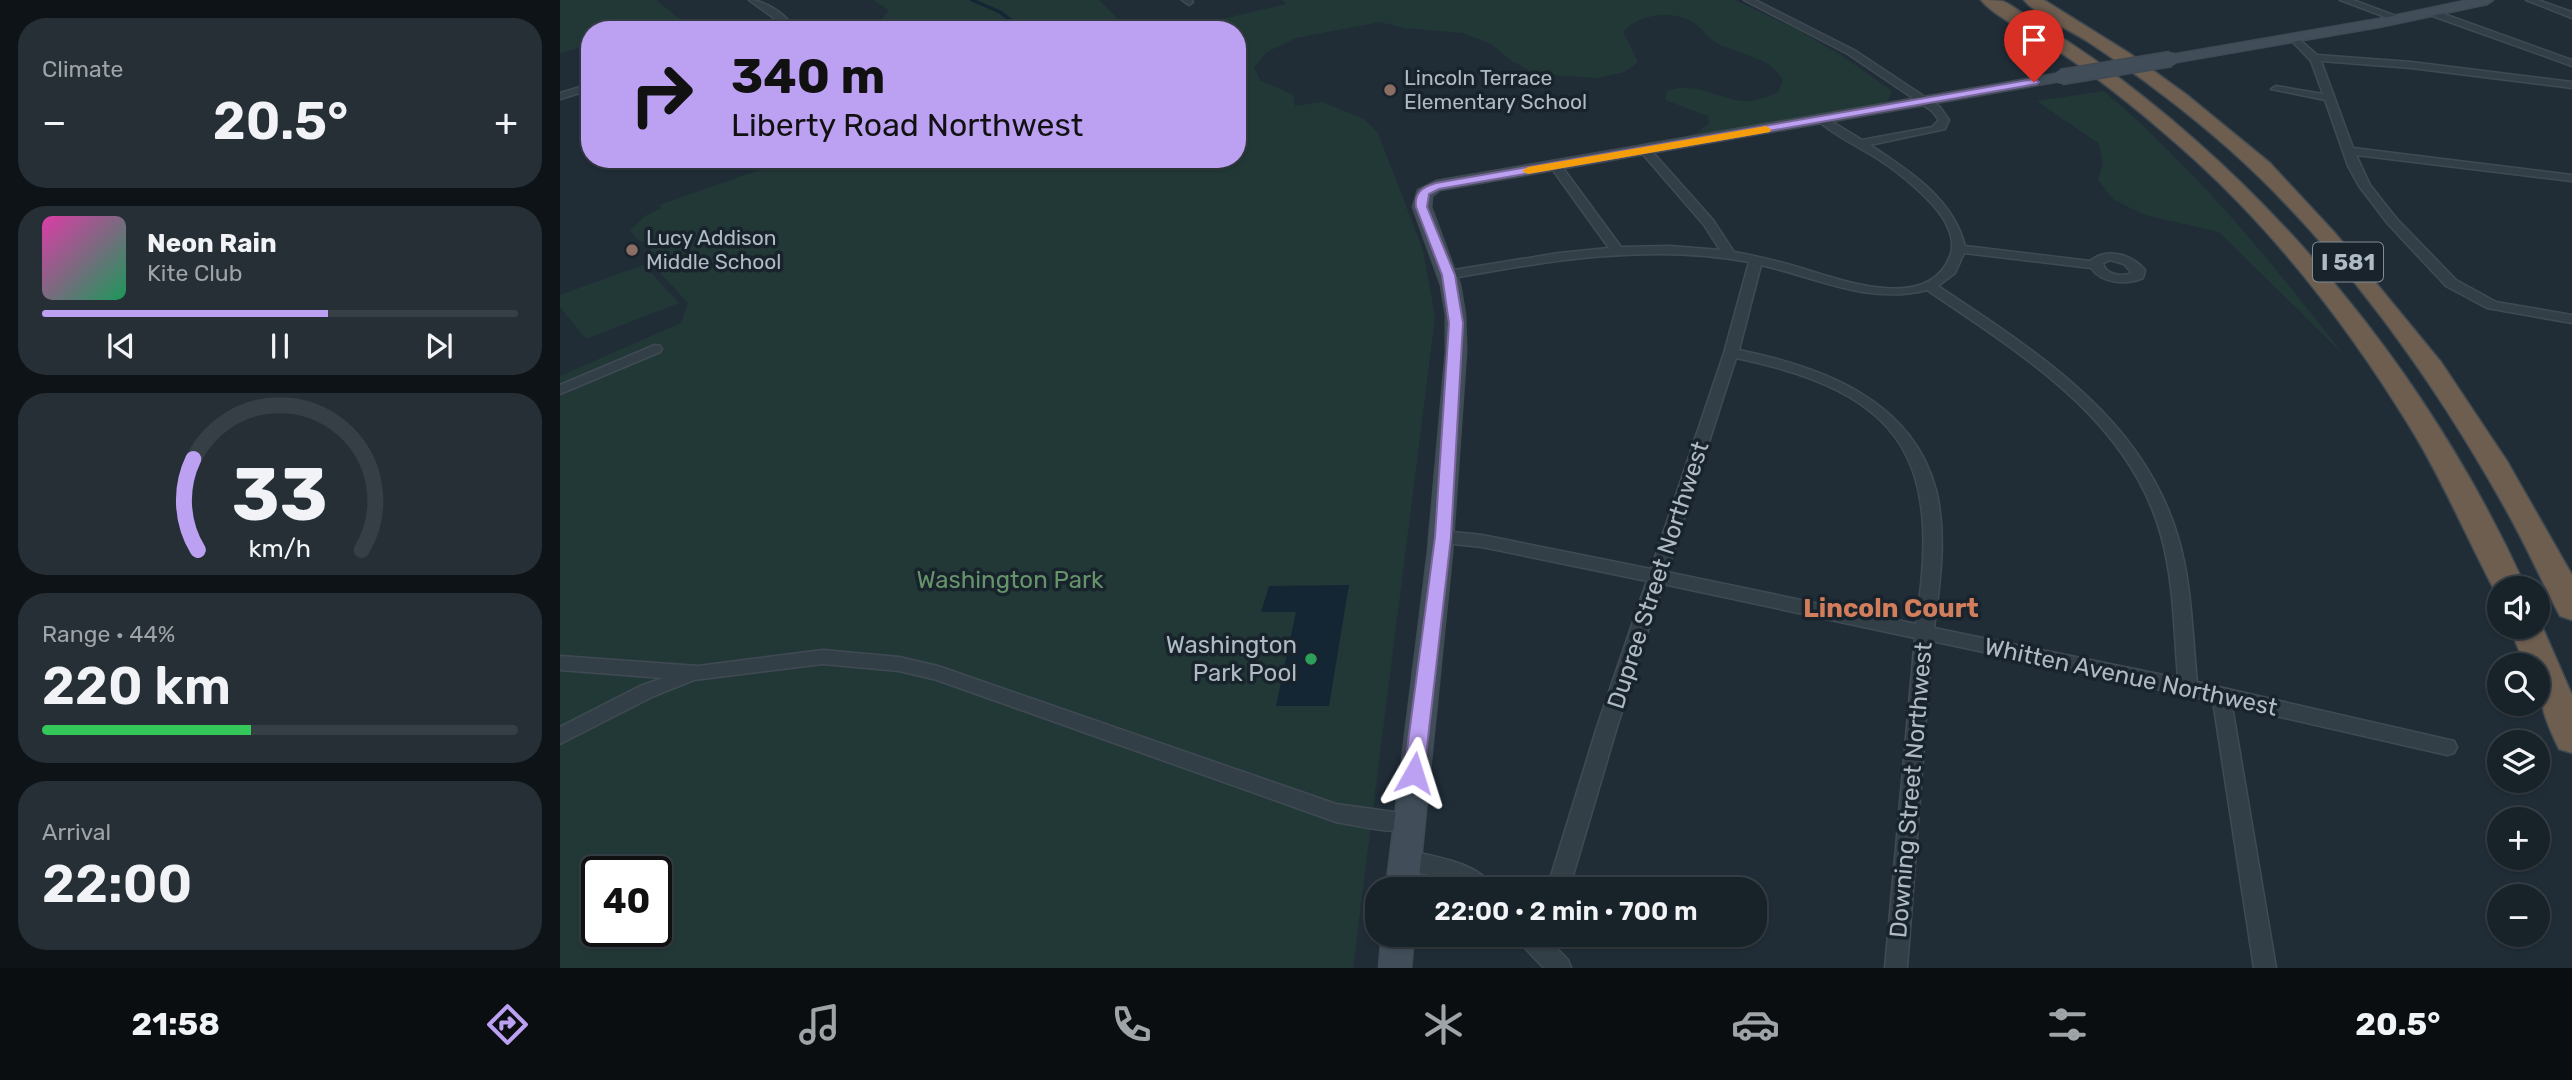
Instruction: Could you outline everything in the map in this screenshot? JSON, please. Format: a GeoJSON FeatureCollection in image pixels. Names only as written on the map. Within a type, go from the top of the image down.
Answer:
{"type":"FeatureCollection","features":[{"type":"Feature","properties":{"kind":"highway","name":"I 581"},"geometry":{"type":"LineString","coordinates":[[1989,0],[2046,35],[2119,86],[2167,124],[2261,211],[2321,280],[2405,396],[2458,486],[2504,576]]}},
{"type":"Feature","properties":{"kind":"highway","name":"I 581"},"geometry":{"type":"LineString","coordinates":[[2032,0],[2124,58],[2201,115],[2263,169],[2338,250],[2415,345],[2478,436],[2572,607]]}},
{"type":"Feature","properties":{"kind":"highway"},"geometry":{"type":"LineString","coordinates":[[2531,639],[2572,738]]}},
{"type":"Feature","properties":{"kind":"street"},"geometry":{"type":"LineString","coordinates":[[753,0],[784,21]]}},
{"type":"Feature","properties":{"kind":"street"},"geometry":{"type":"LineString","coordinates":[[1748,0],[1851,52],[1941,114],[1944,120],[1941,127],[1859,144]]}},
{"type":"Feature","properties":{"kind":"street"},"geometry":{"type":"LineString","coordinates":[[2344,0],[2399,19]]}},
{"type":"Feature","properties":{"kind":"street"},"geometry":{"type":"LineString","coordinates":[[1403,877],[1443,537],[1456,333],[1448,275],[1422,207],[1422,196],[1429,189],[2294,38],[2487,0]]}},
{"type":"Feature","properties":{"kind":"street"},"geometry":{"type":"LineString","coordinates":[[2530,0],[2572,15]]}},
{"type":"Feature","properties":{"kind":"street"},"geometry":{"type":"LineString","coordinates":[[2430,12],[2572,63]]}},
{"type":"Feature","properties":{"kind":"street"},"geometry":{"type":"LineString","coordinates":[[2294,38],[2314,58],[2365,186],[2392,221],[2451,283],[2479,299],[2506,309],[2572,319]]}},
{"type":"Feature","properties":{"kind":"street"},"geometry":{"type":"LineString","coordinates":[[2314,58],[2377,60],[2485,76],[2572,85]]}},
{"type":"Feature","properties":{"kind":"street"},"geometry":{"type":"LineString","coordinates":[[560,81],[572,93]]}},
{"type":"Feature","properties":{"kind":"street"},"geometry":{"type":"LineString","coordinates":[[2276,89],[2330,98]]}},
{"type":"Feature","properties":{"kind":"street"},"geometry":{"type":"LineString","coordinates":[[560,96],[581,90]]}},
{"type":"Feature","properties":{"kind":"street"},"geometry":{"type":"LineString","coordinates":[[1448,275],[1558,256],[1617,250],[1671,250],[1756,260],[1860,289],[1901,291],[1929,286],[1949,273],[1954,266],[1958,249],[1954,228],[1938,201],[1917,182],[1822,120]]}},
{"type":"Feature","properties":{"kind":"street"},"geometry":{"type":"LineString","coordinates":[[1645,150],[1709,223],[1730,256]]}},
{"type":"Feature","properties":{"kind":"street"},"geometry":{"type":"LineString","coordinates":[[2349,151],[2572,178]]}},
{"type":"Feature","properties":{"kind":"street"},"geometry":{"type":"LineString","coordinates":[[1556,166],[1617,250]]}},
{"type":"Feature","properties":{"kind":"street"},"geometry":{"type":"LineString","coordinates":[[1958,249],[2095,265]]}},
{"type":"Feature","properties":{"kind":"street","name":"Dupree Street Northwest"},"geometry":{"type":"LineString","coordinates":[[1562,877],[1607,727],[1731,353],[1756,260]]}},
{"type":"Feature","properties":{"kind":"street"},"geometry":{"type":"LineString","coordinates":[[1929,286],[2042,361],[2068,382],[2096,410],[2140,468],[2159,503],[2170,536],[2188,688]]}},
{"type":"Feature","properties":{"kind":"street"},"geometry":{"type":"LineString","coordinates":[[560,390],[655,349]]}},
{"type":"Feature","properties":{"kind":"street","name":"Downing Street Northwest"},"geometry":{"type":"LineString","coordinates":[[1731,353],[1789,366],[1841,387],[1881,414],[1907,442],[1924,475],[1933,526],[1929,599],[1896,968]]}},
{"type":"Feature","properties":{"kind":"street","name":"Whitten Avenue Northwest"},"geometry":{"type":"LineString","coordinates":[[1443,537],[1482,541],[1658,577],[2221,695],[2447,747]]}},
{"type":"Feature","properties":{"kind":"street"},"geometry":{"type":"LineString","coordinates":[[560,663],[698,673],[823,657],[899,664],[938,673],[1336,813],[1378,820],[1409,821]]}},
{"type":"Feature","properties":{"kind":"street"},"geometry":{"type":"LineString","coordinates":[[560,736],[646,691],[698,673]]}},
{"type":"Feature","properties":{"kind":"street"},"geometry":{"type":"LineString","coordinates":[[2221,695],[2265,968]]}},
{"type":"Feature","properties":{"kind":"street"},"geometry":{"type":"LineString","coordinates":[[1405,860],[1457,872],[1464,877]]}},
{"type":"Feature","properties":{"kind":"street"},"geometry":{"type":"LineString","coordinates":[[1395,968],[1397,947]]}},
{"type":"Feature","properties":{"kind":"street"},"geometry":{"type":"LineString","coordinates":[[1543,947],[1560,968]]}},
{"type":"Feature","properties":{"kind":"green space"},"geometry":{"type":"Polygon","coordinates":[[[560,0],[656,0],[682,21],[581,21],[581,47],[560,53],[560,0]]]}},
{"type":"Feature","properties":{"kind":"green space"},"geometry":{"type":"Polygon","coordinates":[[[873,0],[1099,0],[1120,21],[880,21],[889,10],[873,0]]]}},
{"type":"Feature","properties":{"kind":"green space","name":"Washington Park"},"geometry":{"type":"Polygon","coordinates":[[[1282,0],[1735,0],[1798,30],[1841,55],[1892,91],[1888,101],[1877,105],[1650,146],[1647,142],[1689,135],[1709,123],[1708,116],[1665,100],[1667,91],[1677,88],[1696,89],[1731,99],[1751,101],[1778,92],[1783,80],[1765,62],[1718,44],[1689,20],[1670,15],[1649,17],[1623,32],[1638,62],[1625,72],[1597,78],[1536,74],[1512,61],[1491,44],[1463,33],[1404,28],[1380,22],[1296,38],[1267,52],[1254,67],[1260,80],[1293,95],[1295,106],[1322,102],[1364,119],[1378,133],[1423,250],[1435,317],[1353,968],[560,968],[560,376],[681,323],[688,303],[650,262],[651,247],[637,239],[630,230],[645,216],[662,208],[659,205],[765,168],[1246,168],[1246,21],[1214,21],[1286,4],[1282,0]]]}},
{"type":"Feature","properties":{"kind":"green space"},"geometry":{"type":"Polygon","coordinates":[[[2104,91],[2201,183],[2343,354],[2219,232],[2145,215],[2114,200],[2098,180],[2103,163],[2099,144],[2037,101],[2104,91]]]}},
{"type":"Feature","properties":{"kind":"green space"},"geometry":{"type":"Polygon","coordinates":[[[643,265],[679,303],[586,339],[560,307],[560,295],[643,265]]]}},
{"type":"Feature","properties":{"kind":"water","name":"Washington Park Pool"},"geometry":{"type":"Polygon","coordinates":[[[1349,585],[1329,706],[1276,706],[1296,612],[1261,612],[1269,586],[1349,585]]]}},
{"type":"Feature","properties":{"kind":"waterway"},"geometry":{"type":"LineString","coordinates":[[972,0],[1000,12],[1012,21]]}},
{"type":"Feature","properties":{"kind":"slow traffic"},"geometry":{"type":"LineString","coordinates":[[1528,171],[1766,129]]}},
{"type":"Feature","properties":{"kind":"place","name":"Lincoln Terrace Elementary School"},"geometry":{"type":"Point","coordinates":[1390,90]}},
{"type":"Feature","properties":{"kind":"place","name":"Lucy Addison Middle School"},"geometry":{"type":"Point","coordinates":[632,250]}},
{"type":"Feature","properties":{"kind":"place","name":"Washington Park Pool"},"geometry":{"type":"Point","coordinates":[1311,659]}},
{"type":"Feature","properties":{"kind":"district","name":"Lincoln Court"},"geometry":{"type":"Point","coordinates":[1891,608]}},
{"type":"Feature","properties":{"kind":"route"},"geometry":{"type":"LineString","coordinates":[[1414,773],[1443,537],[1456,323],[1448,275],[1422,207],[1421,199],[1425,192],[1436,186],[2034,82]]}}]}
